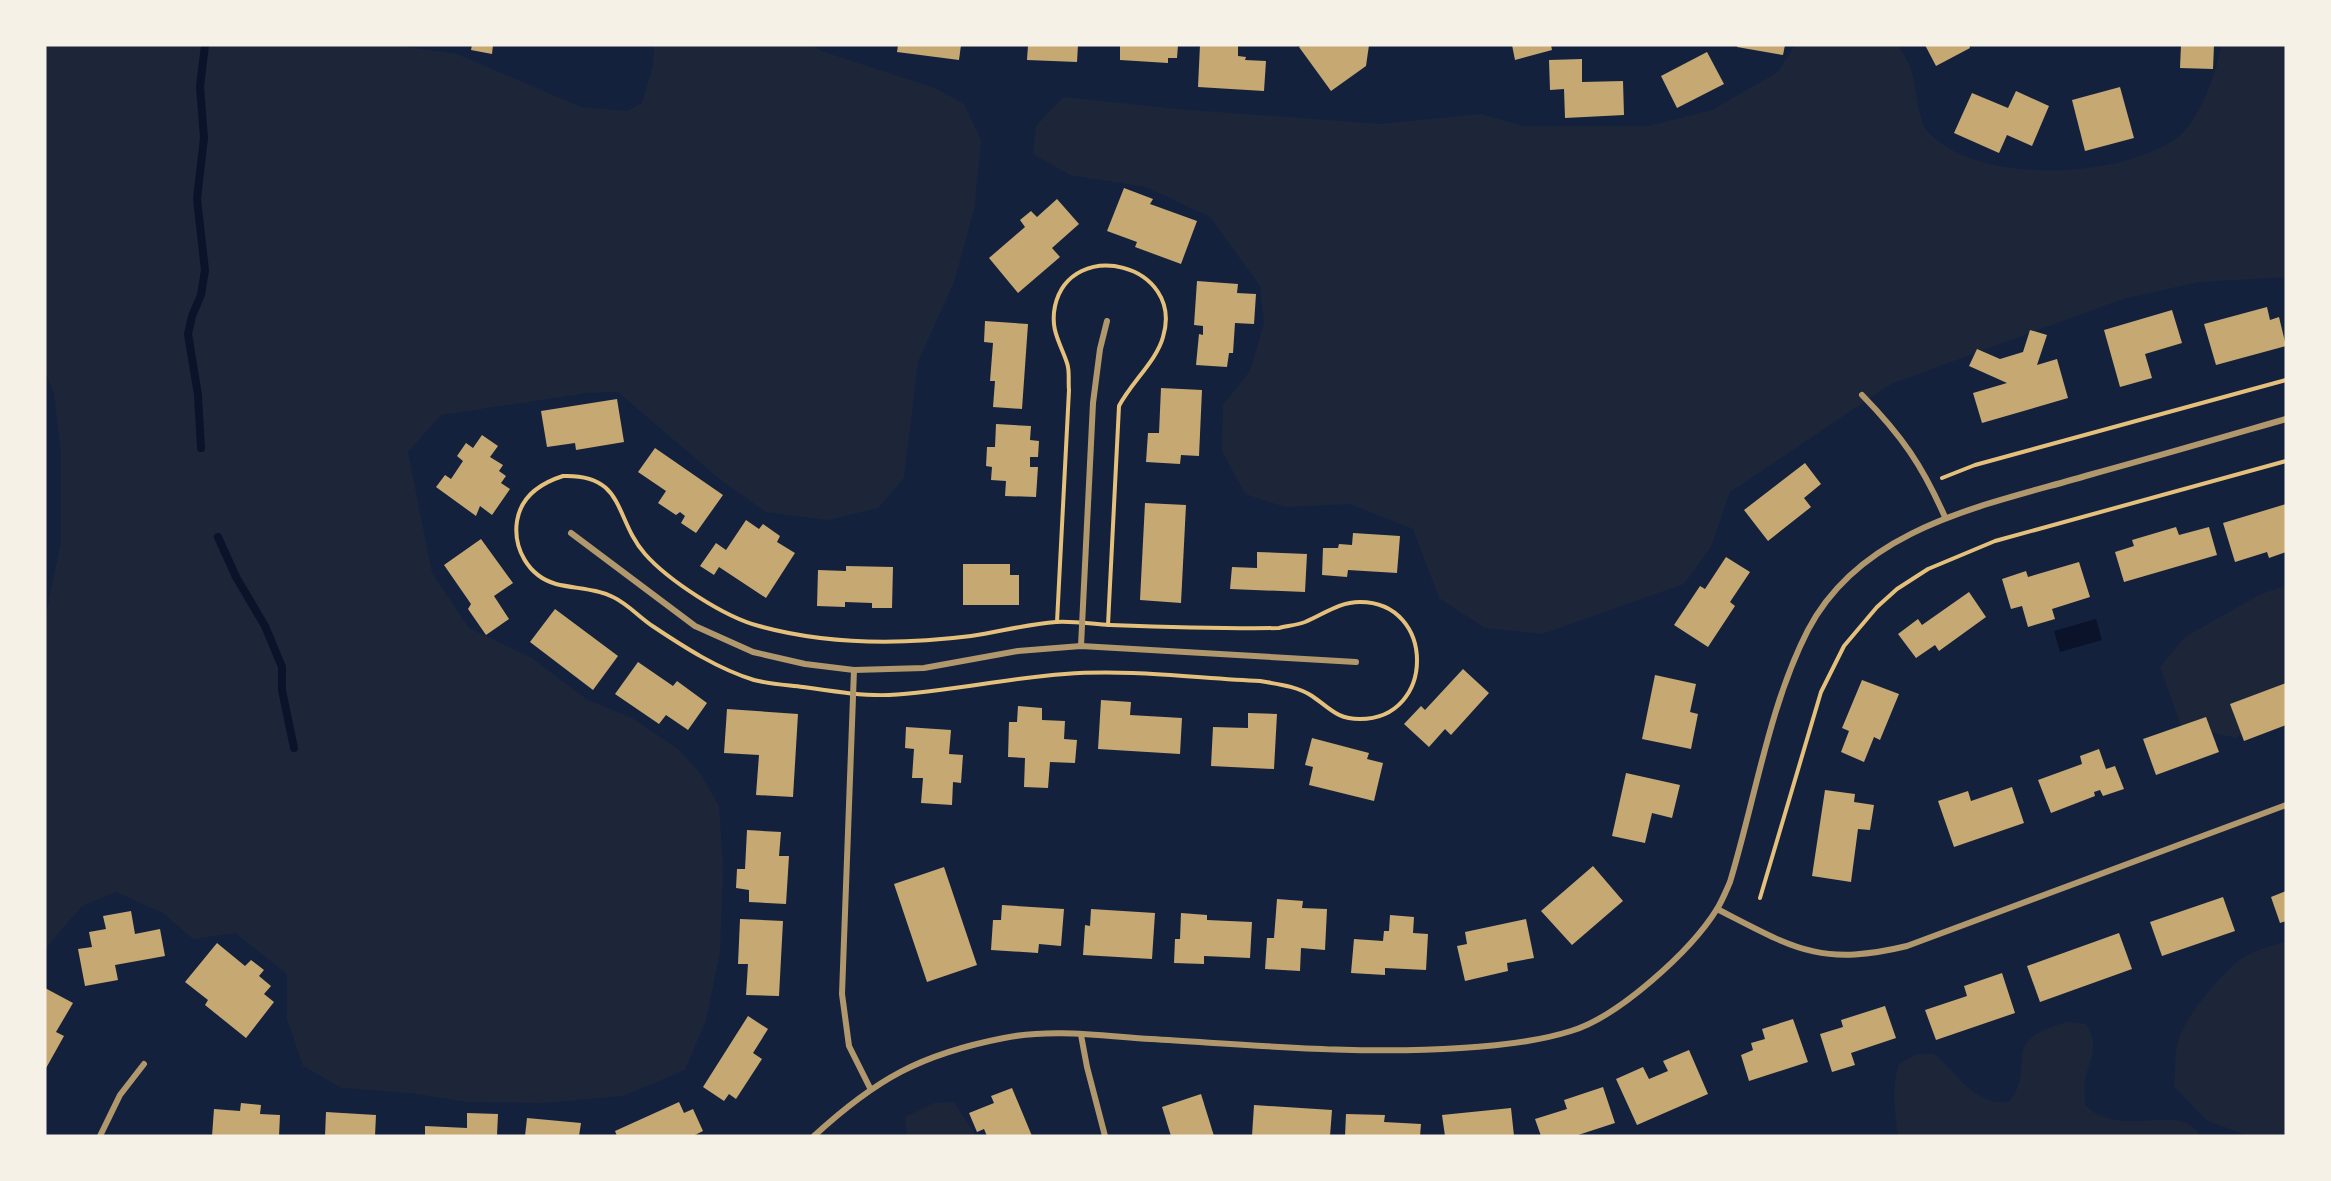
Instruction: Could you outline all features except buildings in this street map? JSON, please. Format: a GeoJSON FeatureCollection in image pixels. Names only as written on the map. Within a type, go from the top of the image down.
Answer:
{"type":"FeatureCollection","features":[{"type":"Feature","properties":{"kind":"street"},"geometry":{"type":"LineString","coordinates":[[1081,646],[1093,403],[1107,321]]}},
{"type":"Feature","properties":{"kind":"street"},"geometry":{"type":"LineString","coordinates":[[1862,395],[1903,439],[1930,483],[1945,517]]}},
{"type":"Feature","properties":{"kind":"street"},"geometry":{"type":"LineString","coordinates":[[814,1136],[870,1088],[903,1070],[962,1048],[1006,1037],[1039,1034],[1081,1035],[1397,1051],[1522,1042],[1571,1031],[1596,1021],[1659,974],[1717,909],[1736,864],[1780,703],[1808,630],[1820,610],[1858,567],[1892,544],[1945,517],[2286,419]]}},
{"type":"Feature","properties":{"kind":"street"},"geometry":{"type":"LineString","coordinates":[[571,532],[671,610],[725,642],[778,659],[854,670],[924,668],[1018,651],[1081,646],[1356,662]]}},
{"type":"Feature","properties":{"kind":"street"},"geometry":{"type":"LineString","coordinates":[[854,670],[842,994],[849,1046],[870,1088]]}},
{"type":"Feature","properties":{"kind":"street"},"geometry":{"type":"LineString","coordinates":[[1717,909],[1780,941],[1804,950],[1828,955],[1852,956],[1884,951],[1907,946],[2286,805]]}},
{"type":"Feature","properties":{"kind":"street"},"geometry":{"type":"LineString","coordinates":[[1081,1035],[1106,1136]]}},
{"type":"Feature","properties":{"kind":"street"},"geometry":{"type":"LineString","coordinates":[[100,1136],[120,1095],[144,1064]]}},
{"type":"Feature","properties":{"kind":"path"},"geometry":{"type":"LineString","coordinates":[[1930,483],[1975,465],[2286,380]]}},
{"type":"Feature","properties":{"kind":"path"},"geometry":{"type":"LineString","coordinates":[[1760,898],[1821,692],[1844,646],[1876,607],[1897,589],[1928,568],[1995,541],[2286,461]]}},
{"type":"Feature","properties":{"kind":"path"},"geometry":{"type":"LineString","coordinates":[[824,690],[756,680],[726,669],[653,627],[615,598],[591,589],[545,580],[526,562],[517,543],[516,530],[522,505],[539,486],[563,476],[583,477],[602,485],[621,506],[626,524],[643,552],[664,573],[706,601],[756,626],[806,637],[859,642],[969,636],[1057,622]]}},
{"type":"Feature","properties":{"kind":"shaded area"},"geometry":{"type":"Polygon","coordinates":[[[45,45],[394,45],[457,54],[581,107],[627,111],[642,103],[653,66],[654,45],[811,45],[824,52],[935,88],[964,104],[981,140],[974,210],[954,282],[918,362],[904,478],[878,508],[828,520],[766,512],[722,481],[618,392],[587,393],[441,415],[408,452],[432,573],[469,628],[530,657],[586,699],[634,719],[678,749],[700,773],[719,806],[723,868],[720,952],[706,1020],[685,1070],[623,1096],[544,1103],[466,1102],[411,1093],[342,1088],[303,1066],[287,1019],[287,974],[235,933],[193,939],[163,913],[116,892],[82,906],[45,949],[45,619],[61,542],[61,453],[54,393],[45,372],[45,45]]]}},
{"type":"Feature","properties":{"kind":"shaded area"},"geometry":{"type":"Polygon","coordinates":[[[1795,45],[1898,45],[1911,69],[1921,119],[1927,131],[1950,149],[1979,161],[2013,168],[2049,170],[2086,168],[2120,162],[2152,152],[2177,138],[2192,121],[2206,95],[2216,68],[2221,45],[2286,45],[2286,277],[2199,282],[2123,299],[1891,384],[1730,492],[1711,547],[1684,584],[1542,634],[1485,628],[1439,598],[1413,529],[1350,504],[1285,507],[1245,494],[1222,451],[1223,405],[1250,371],[1264,323],[1260,286],[1210,217],[1146,187],[1070,175],[1033,154],[1036,126],[1063,97],[1177,109],[1380,124],[1481,114],[1522,126],[1649,126],[1712,110],[1778,72],[1795,45]]]}},
{"type":"Feature","properties":{"kind":"shaded area"},"geometry":{"type":"Polygon","coordinates":[[[2286,586],[2286,694],[2236,738],[2181,726],[2160,667],[2185,637],[2261,594],[2286,586]]]}},
{"type":"Feature","properties":{"kind":"shaded area"},"geometry":{"type":"Polygon","coordinates":[[[2096,619],[2102,640],[2060,652],[2054,631],[2096,619]]]}},
{"type":"Feature","properties":{"kind":"shaded area"},"geometry":{"type":"Polygon","coordinates":[[[2286,942],[2286,1136],[2248,1136],[2206,1120],[2174,1086],[2177,1047],[2180,1035],[2190,1017],[2228,970],[2252,953],[2286,942]]]}},
{"type":"Feature","properties":{"kind":"shaded area"},"geometry":{"type":"Polygon","coordinates":[[[2067,1022],[2086,1024],[2092,1039],[2093,1052],[2085,1080],[2085,1105],[2099,1115],[2115,1120],[2179,1121],[2191,1126],[2200,1136],[1898,1136],[1894,1091],[1899,1064],[1917,1054],[1934,1054],[1976,1094],[1996,1102],[2009,1102],[2021,1076],[2025,1046],[2032,1038],[2045,1030],[2067,1022]]]}},
{"type":"Feature","properties":{"kind":"shaded area"},"geometry":{"type":"Polygon","coordinates":[[[954,1102],[976,1136],[907,1136],[905,1117],[934,1103],[954,1102]]]}},
{"type":"Feature","properties":{"kind":"waterway"},"geometry":{"type":"LineString","coordinates":[[201,448],[198,395],[188,334],[192,316],[201,295],[205,270],[197,199],[204,138],[200,87],[205,45]]}},
{"type":"Feature","properties":{"kind":"waterway"},"geometry":{"type":"LineString","coordinates":[[218,537],[236,577],[265,626],[282,667],[282,690],[294,748]]}}]}
